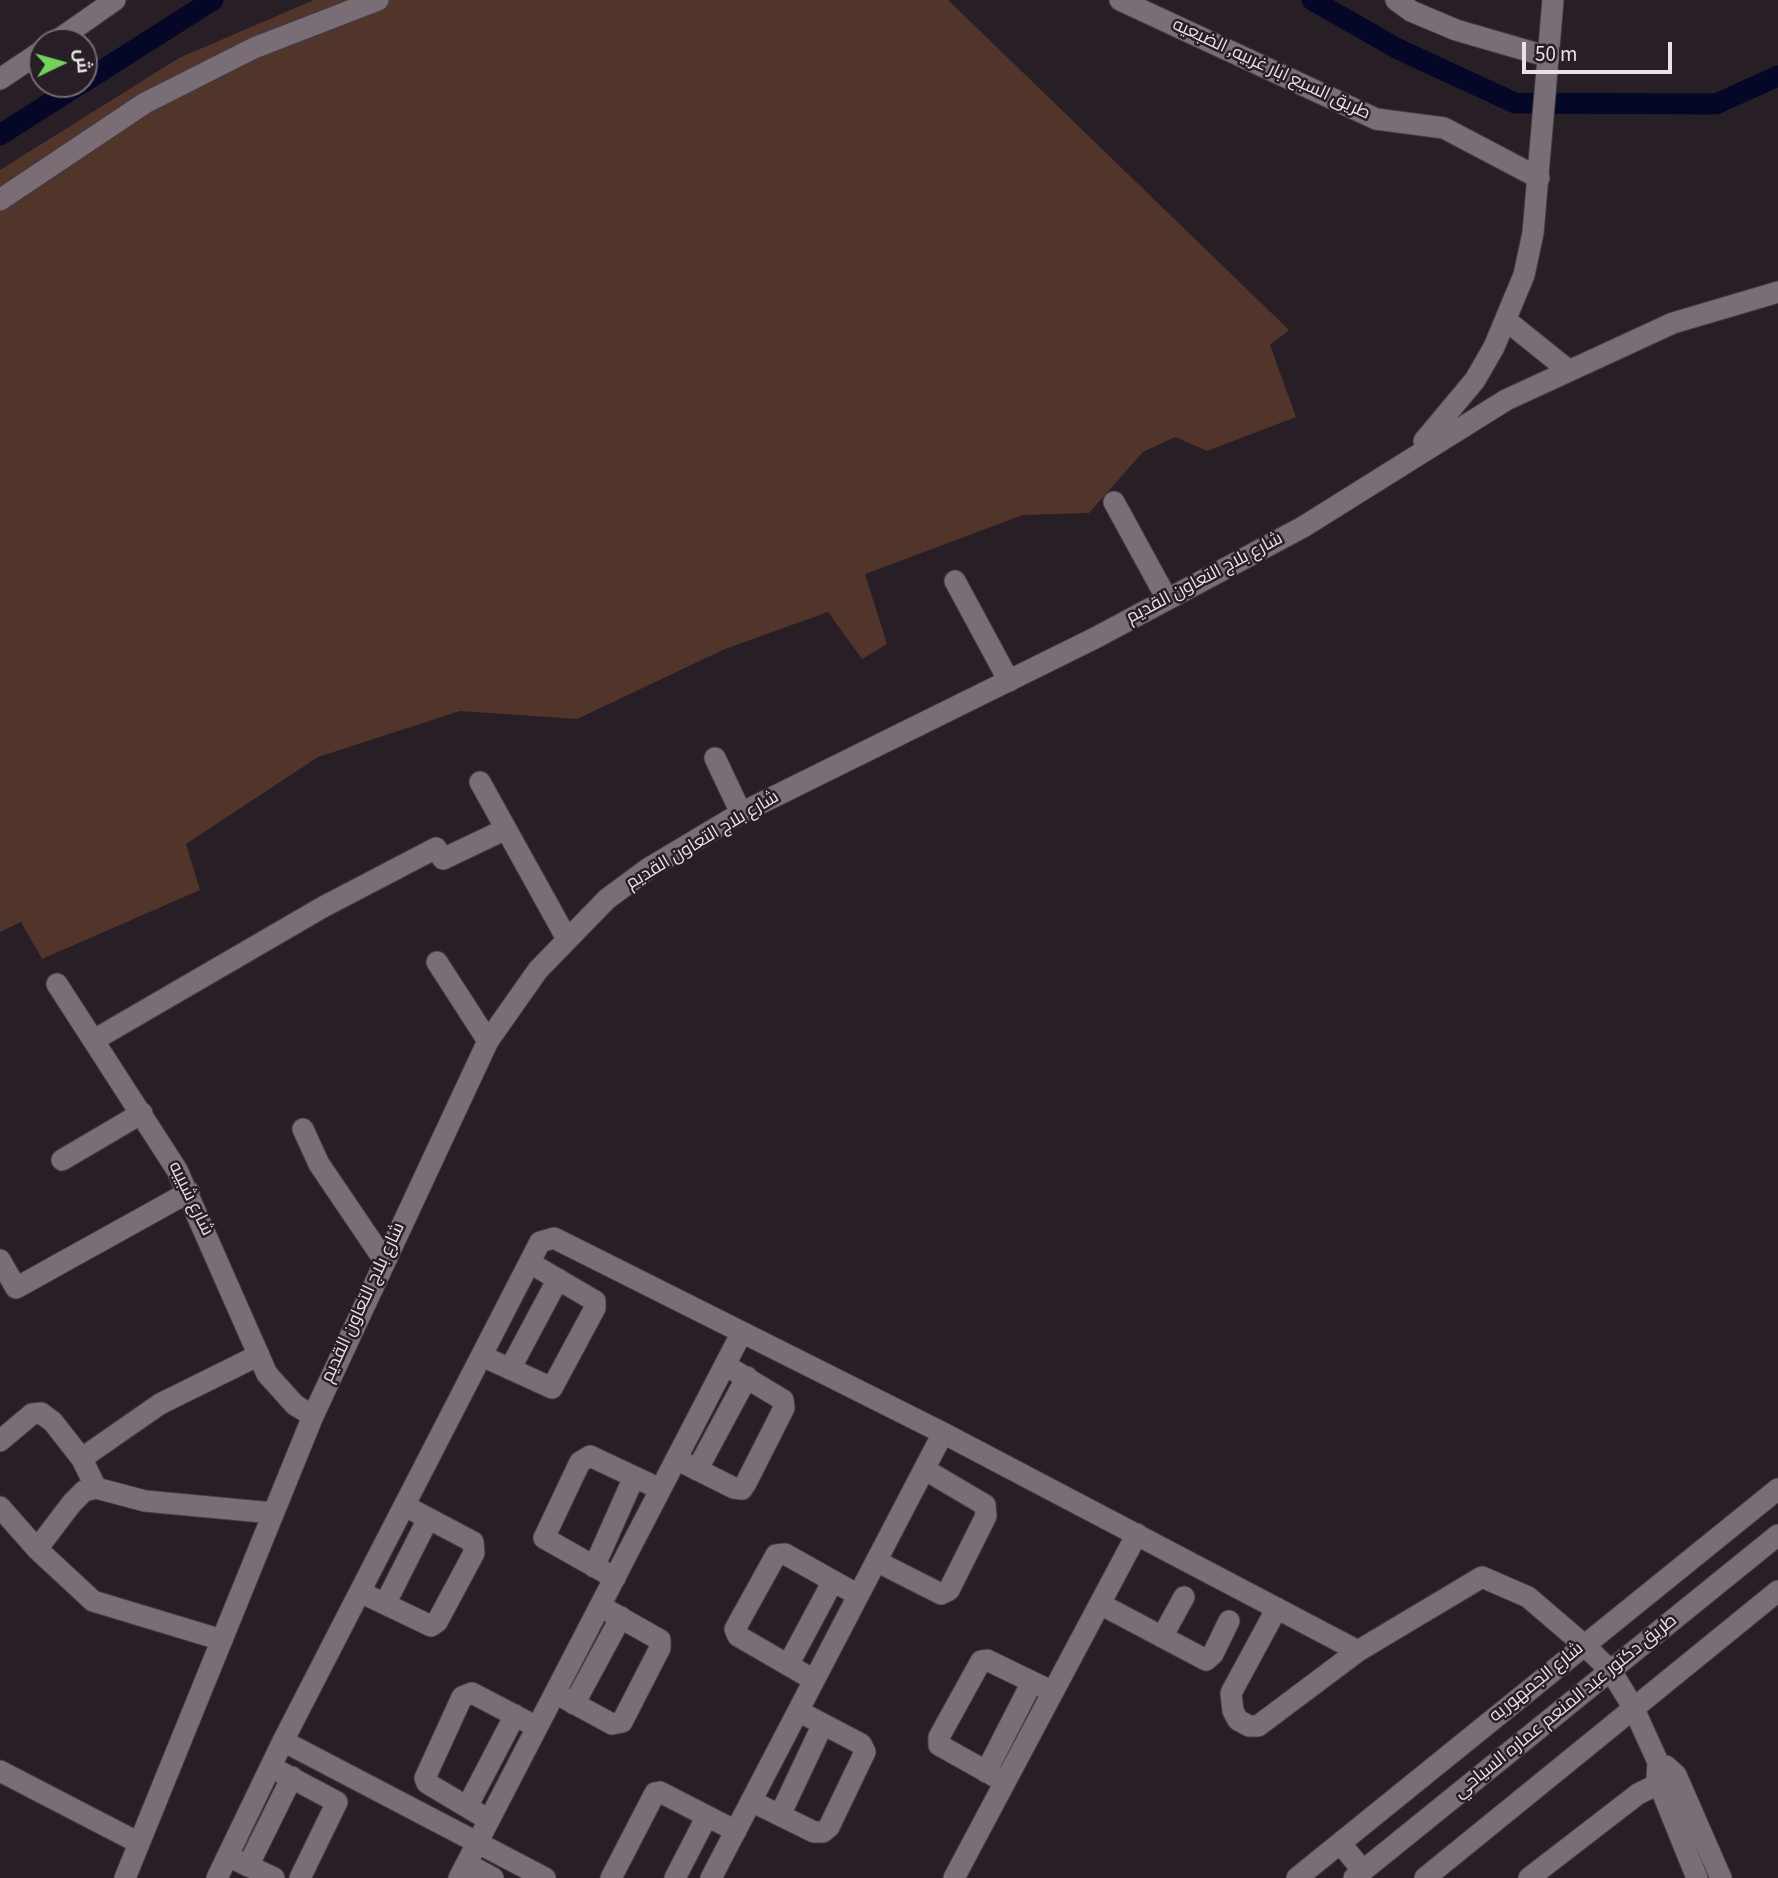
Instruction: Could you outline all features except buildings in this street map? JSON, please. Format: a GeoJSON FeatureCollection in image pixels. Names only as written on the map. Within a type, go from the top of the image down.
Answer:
{"type":"FeatureCollection","features":[{"type":"Feature","properties":{"kind":"street"},"geometry":{"type":"LineString","coordinates":[[75,28],[114,0]]}},
{"type":"Feature","properties":{"kind":"street"},"geometry":{"type":"LineString","coordinates":[[0,200],[145,103],[254,48],[378,0]]}},
{"type":"Feature","properties":{"kind":"street","name":"طريق السبع ابار غربيه, الضبعيه"},"geometry":{"type":"LineString","coordinates":[[1120,0],[1376,119],[1444,128],[1539,169]]}},
{"type":"Feature","properties":{"kind":"street"},"geometry":{"type":"LineString","coordinates":[[1396,0],[1411,11],[1456,30],[1549,59]]}},
{"type":"Feature","properties":{"kind":"street"},"geometry":{"type":"LineString","coordinates":[[1397,466],[1451,411],[1475,380],[1507,321],[1524,275],[1533,233],[1553,0]]}},
{"type":"Feature","properties":{"kind":"street"},"geometry":{"type":"LineString","coordinates":[[0,79],[28,60]]}},
{"type":"Feature","properties":{"kind":"street","name":"شارع بلاج التعاون القديم"},"geometry":{"type":"LineString","coordinates":[[125,1878],[313,1416],[488,1041],[538,970],[607,900],[649,868],[741,813],[1009,681],[1303,527],[1506,400],[1673,323],[1778,292]]}},
{"type":"Feature","properties":{"kind":"street"},"geometry":{"type":"LineString","coordinates":[[1507,321],[1569,370]]}},
{"type":"Feature","properties":{"kind":"street"},"geometry":{"type":"LineString","coordinates":[[1114,502],[1167,599]]}},
{"type":"Feature","properties":{"kind":"street"},"geometry":{"type":"LineString","coordinates":[[955,580],[1009,681]]}},
{"type":"Feature","properties":{"kind":"street"},"geometry":{"type":"LineString","coordinates":[[715,758],[741,813]]}},
{"type":"Feature","properties":{"kind":"street"},"geometry":{"type":"LineString","coordinates":[[480,782],[567,939]]}},
{"type":"Feature","properties":{"kind":"street"},"geometry":{"type":"LineString","coordinates":[[94,1040],[323,907],[436,848],[443,859],[506,829]]}},
{"type":"Feature","properties":{"kind":"street"},"geometry":{"type":"LineString","coordinates":[[437,962],[488,1041]]}},
{"type":"Feature","properties":{"kind":"street","name":"شارع شبيبه"},"geometry":{"type":"LineString","coordinates":[[57,984],[142,1113],[189,1192],[259,1355],[279,1391],[313,1416]]}},
{"type":"Feature","properties":{"kind":"street"},"geometry":{"type":"LineString","coordinates":[[62,1160],[142,1113]]}},
{"type":"Feature","properties":{"kind":"street"},"geometry":{"type":"LineString","coordinates":[[303,1129],[319,1164],[384,1260]]}},
{"type":"Feature","properties":{"kind":"street"},"geometry":{"type":"LineString","coordinates":[[0,1260],[16,1288],[189,1192]]}},
{"type":"Feature","properties":{"kind":"street"},"geometry":{"type":"LineString","coordinates":[[217,1878],[284,1741],[540,1242],[554,1238],[943,1433],[1358,1651]]}},
{"type":"Feature","properties":{"kind":"street"},"geometry":{"type":"LineString","coordinates":[[482,1356],[549,1388],[555,1386],[596,1303],[530,1263]]}},
{"type":"Feature","properties":{"kind":"street"},"geometry":{"type":"LineString","coordinates":[[510,1369],[558,1279]]}},
{"type":"Feature","properties":{"kind":"street"},"geometry":{"type":"LineString","coordinates":[[564,1699],[600,1606],[741,1334]]}},
{"type":"Feature","properties":{"kind":"street"},"geometry":{"type":"LineString","coordinates":[[82,1459],[160,1404],[259,1355]]}},
{"type":"Feature","properties":{"kind":"street"},"geometry":{"type":"LineString","coordinates":[[676,1459],[734,1488],[742,1489],[746,1483],[784,1408],[783,1399],[777,1393],[725,1365]]}},
{"type":"Feature","properties":{"kind":"street"},"geometry":{"type":"LineString","coordinates":[[697,1470],[747,1377]]}},
{"type":"Feature","properties":{"kind":"street"},"geometry":{"type":"LineString","coordinates":[[0,1441],[32,1414],[41,1413],[53,1422],[82,1459],[96,1488]]}},
{"type":"Feature","properties":{"kind":"street"},"geometry":{"type":"LineString","coordinates":[[711,1878],[943,1433]]}},
{"type":"Feature","properties":{"kind":"street"},"geometry":{"type":"LineString","coordinates":[[615,1578],[547,1542],[544,1533],[584,1458],[590,1456],[660,1489]]}},
{"type":"Feature","properties":{"kind":"street"},"geometry":{"type":"LineString","coordinates":[[876,1561],[941,1594],[948,1590],[986,1516],[985,1505],[924,1469]]}},
{"type":"Feature","properties":{"kind":"street"},"geometry":{"type":"LineString","coordinates":[[594,1567],[634,1477]]}},
{"type":"Feature","properties":{"kind":"street"},"geometry":{"type":"LineString","coordinates":[[37,1549],[72,1503],[84,1491],[96,1488],[145,1502],[273,1513]]}},
{"type":"Feature","properties":{"kind":"street","name":"شارع الجمهوريه"},"geometry":{"type":"LineString","coordinates":[[1297,1878],[1778,1489]]}},
{"type":"Feature","properties":{"kind":"street"},"geometry":{"type":"LineString","coordinates":[[360,1592],[431,1626],[438,1622],[474,1553],[473,1542],[405,1506]]}},
{"type":"Feature","properties":{"kind":"street"},"geometry":{"type":"LineString","coordinates":[[0,1507],[37,1549],[93,1601],[222,1640]]}},
{"type":"Feature","properties":{"kind":"street"},"geometry":{"type":"LineString","coordinates":[[385,1604],[428,1519]]}},
{"type":"Feature","properties":{"kind":"street"},"geometry":{"type":"LineString","coordinates":[[954,1878],[1102,1605],[1137,1534]]}},
{"type":"Feature","properties":{"kind":"street","name":"طريق دكتور عبد المنعم عماره السياحي"},"geometry":{"type":"LineString","coordinates":[[1358,1874],[1778,1535]]}},
{"type":"Feature","properties":{"kind":"street"},"geometry":{"type":"LineString","coordinates":[[814,1680],[735,1633],[773,1557],[785,1554],[858,1595]]}},
{"type":"Feature","properties":{"kind":"street"},"geometry":{"type":"LineString","coordinates":[[1278,1608],[1231,1693],[1233,1711],[1238,1720],[1249,1726],[1258,1726],[1358,1651],[1482,1577],[1528,1597],[1611,1671],[1633,1707],[1664,1773],[1721,1878]]}},
{"type":"Feature","properties":{"kind":"street"},"geometry":{"type":"LineString","coordinates":[[788,1665],[832,1581]]}},
{"type":"Feature","properties":{"kind":"street"},"geometry":{"type":"LineString","coordinates":[[1425,1878],[1778,1591]]}},
{"type":"Feature","properties":{"kind":"street"},"geometry":{"type":"LineString","coordinates":[[1162,1637],[1184,1597]]}},
{"type":"Feature","properties":{"kind":"street"},"geometry":{"type":"LineString","coordinates":[[1102,1605],[1206,1660],[1210,1659],[1229,1621]]}},
{"type":"Feature","properties":{"kind":"street"},"geometry":{"type":"LineString","coordinates":[[564,1699],[612,1724],[622,1722],[660,1648],[660,1640],[600,1606]]}},
{"type":"Feature","properties":{"kind":"street"},"geometry":{"type":"LineString","coordinates":[[477,1874],[478,1842],[537,1727],[564,1699],[621,1618]]}},
{"type":"Feature","properties":{"kind":"street"},"geometry":{"type":"LineString","coordinates":[[1005,1782],[939,1745],[939,1737],[981,1661],[987,1660],[1053,1692]]}},
{"type":"Feature","properties":{"kind":"street"},"geometry":{"type":"LineString","coordinates":[[986,1772],[1032,1682]]}},
{"type":"Feature","properties":{"kind":"street"},"geometry":{"type":"LineString","coordinates":[[489,1820],[427,1783],[425,1778],[462,1698],[472,1693],[537,1727]]}},
{"type":"Feature","properties":{"kind":"street"},"geometry":{"type":"LineString","coordinates":[[751,1801],[814,1832],[823,1832],[829,1827],[864,1752],[861,1744],[798,1711]]}},
{"type":"Feature","properties":{"kind":"street"},"geometry":{"type":"LineString","coordinates":[[467,1807],[515,1715]]}},
{"type":"Feature","properties":{"kind":"street"},"geometry":{"type":"LineString","coordinates":[[780,1815],[823,1724]]}},
{"type":"Feature","properties":{"kind":"street"},"geometry":{"type":"LineString","coordinates":[[284,1741],[545,1878]]}},
{"type":"Feature","properties":{"kind":"street"},"geometry":{"type":"LineString","coordinates":[[271,1767],[337,1802],[300,1878]]}},
{"type":"Feature","properties":{"kind":"street"},"geometry":{"type":"LineString","coordinates":[[0,1771],[139,1843]]}},
{"type":"Feature","properties":{"kind":"street"},"geometry":{"type":"LineString","coordinates":[[1529,1878],[1664,1773]]}},
{"type":"Feature","properties":{"kind":"street"},"geometry":{"type":"LineString","coordinates":[[1664,1773],[1697,1878]]}},
{"type":"Feature","properties":{"kind":"street"},"geometry":{"type":"LineString","coordinates":[[248,1866],[292,1777]]}},
{"type":"Feature","properties":{"kind":"street"},"geometry":{"type":"LineString","coordinates":[[611,1878],[655,1793],[660,1792],[736,1831]]}},
{"type":"Feature","properties":{"kind":"street"},"geometry":{"type":"LineString","coordinates":[[675,1878],[707,1816]]}},
{"type":"Feature","properties":{"kind":"street"},"geometry":{"type":"LineString","coordinates":[[1341,1844],[1358,1874]]}},
{"type":"Feature","properties":{"kind":"street"},"geometry":{"type":"LineString","coordinates":[[228,1856],[274,1878]]}},
{"type":"Feature","properties":{"kind":"shaded area"},"geometry":{"type":"Polygon","coordinates":[[[314,0],[948,0],[1289,330],[1270,345],[1296,417],[1207,451],[1175,437],[1143,452],[1089,513],[1023,515],[865,574],[887,644],[862,659],[828,612],[725,649],[577,719],[460,711],[318,757],[186,844],[200,890],[42,959],[21,922],[0,932],[0,170],[179,58],[314,0]]]}},
{"type":"Feature","properties":{"kind":"waterway"},"geometry":{"type":"LineString","coordinates":[[98,73],[213,0]]}},
{"type":"Feature","properties":{"kind":"waterway"},"geometry":{"type":"LineString","coordinates":[[1312,0],[1398,49],[1515,103],[1716,104],[1778,76]]}},
{"type":"Feature","properties":{"kind":"waterway"},"geometry":{"type":"LineString","coordinates":[[0,135],[58,98]]}}]}
